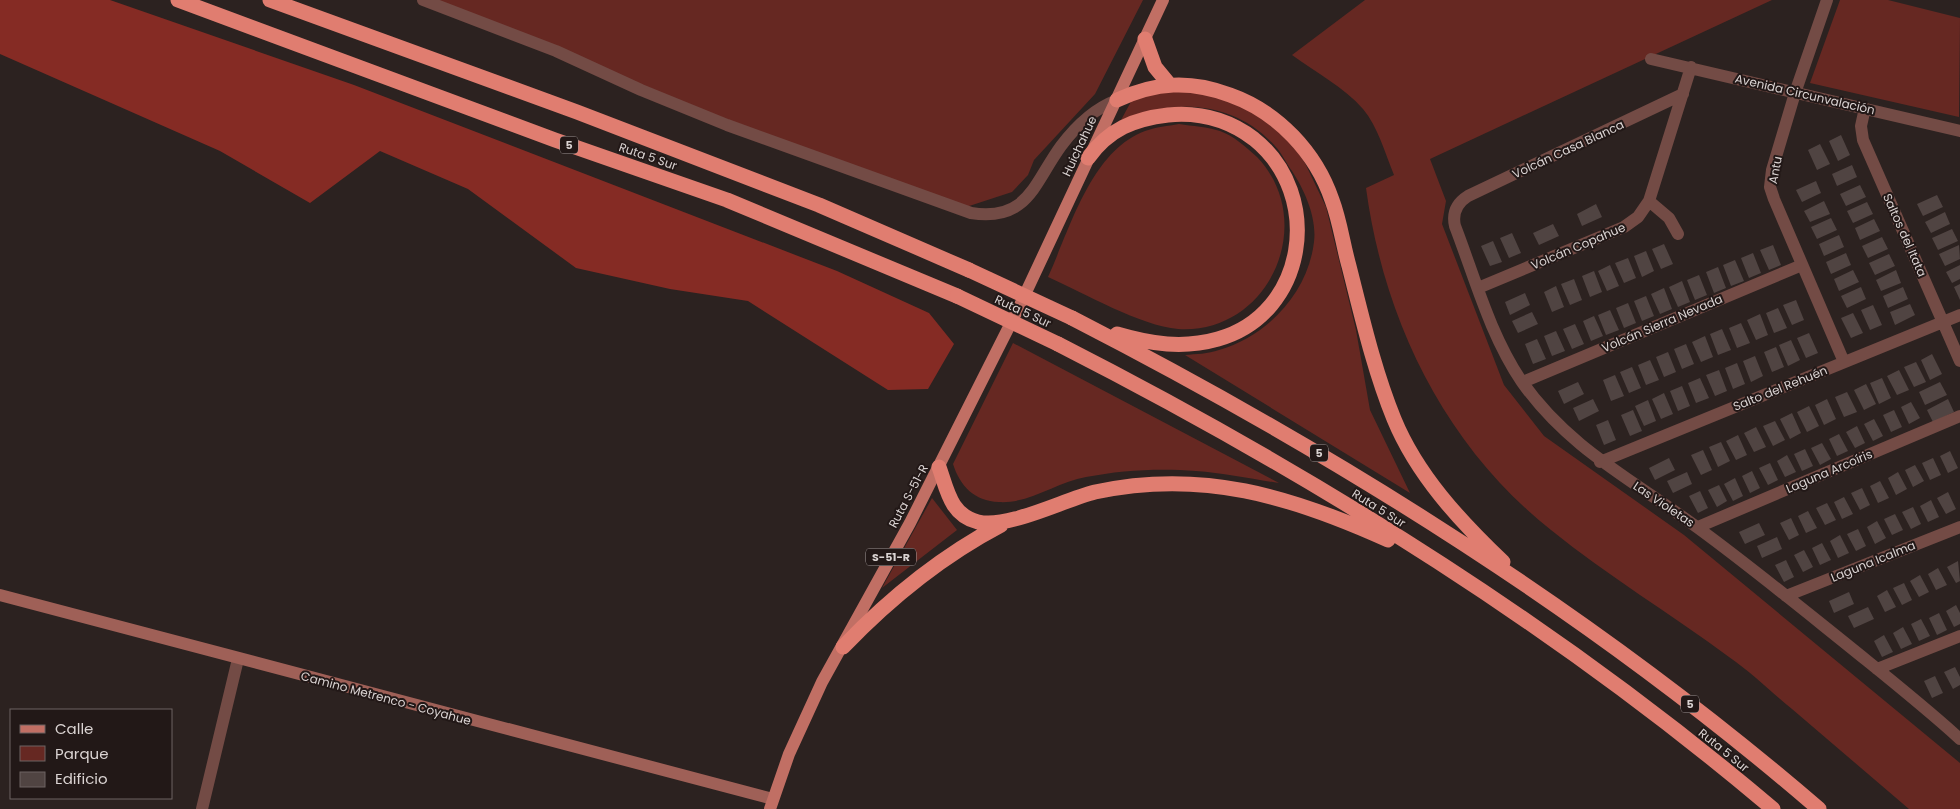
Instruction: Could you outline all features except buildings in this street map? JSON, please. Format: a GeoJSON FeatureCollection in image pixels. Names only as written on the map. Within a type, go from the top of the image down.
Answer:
{"type":"FeatureCollection","features":[{"type":"Feature","properties":{"kind":"highway","name":"Ruta 5 Sur"},"geometry":{"type":"LineString","coordinates":[[178,0],[555,140],[727,200],[957,296],[1058,344],[1228,434],[1362,514],[1433,560],[1519,616],[1628,694],[1773,809]]}},
{"type":"Feature","properties":{"kind":"highway","name":"Ruta 5 Sur"},"geometry":{"type":"LineString","coordinates":[[270,0],[577,112],[809,201],[969,270],[1072,318],[1154,360],[1315,451],[1406,506],[1555,606],[1692,706],[1819,809]]}},
{"type":"Feature","properties":{"kind":"highway"},"geometry":{"type":"LineString","coordinates":[[1145,40],[1155,67],[1169,84]]}},
{"type":"Feature","properties":{"kind":"highway"},"geometry":{"type":"LineString","coordinates":[[1117,100],[1169,84],[1223,92],[1252,104],[1282,125],[1309,155],[1318,169],[1333,202],[1386,398],[1403,439],[1425,475],[1477,537],[1555,606]]}},
{"type":"Feature","properties":{"kind":"highway"},"geometry":{"type":"LineString","coordinates":[[1072,318],[1120,335],[1154,343],[1188,345],[1219,339],[1249,324],[1273,301],[1290,272],[1298,240],[1296,205],[1283,172],[1261,144],[1231,125],[1197,115],[1179,114],[1135,121],[1112,132],[1088,158]]}},
{"type":"Feature","properties":{"kind":"highway"},"geometry":{"type":"LineString","coordinates":[[939,466],[947,496],[958,511],[977,522],[995,523],[1009,520],[1074,498],[1121,487],[1156,483],[1200,483],[1252,490],[1301,505],[1433,560]]}},
{"type":"Feature","properties":{"kind":"highway"},"geometry":{"type":"LineString","coordinates":[[843,647],[898,593],[928,569],[981,535],[1009,520]]}},
{"type":"Feature","properties":{"kind":"main road","name":"Huichahue"},"geometry":{"type":"LineString","coordinates":[[1020,305],[1163,0]]}},
{"type":"Feature","properties":{"kind":"main road","name":"Ruta S-51-R"},"geometry":{"type":"LineString","coordinates":[[772,804],[803,720],[939,466],[1020,305]]}},
{"type":"Feature","properties":{"kind":"street"},"geometry":{"type":"LineString","coordinates":[[423,0],[541,44],[718,122],[971,213],[982,215],[1005,212],[1026,200],[1073,131],[1096,110],[1117,100]]}},
{"type":"Feature","properties":{"kind":"street","name":"Antu"},"geometry":{"type":"LineString","coordinates":[[1827,0],[1795,94],[1772,170],[1770,186],[1844,362]]}},
{"type":"Feature","properties":{"kind":"street","name":"Avenida Circunvalación"},"geometry":{"type":"LineString","coordinates":[[1650,59],[1960,131]]}},
{"type":"Feature","properties":{"kind":"street","name":"Volcán Copahue"},"geometry":{"type":"LineString","coordinates":[[1478,288],[1624,227],[1638,217],[1649,201],[1691,67]]}},
{"type":"Feature","properties":{"kind":"street","name":"Volcán Casa Blanca"},"geometry":{"type":"LineString","coordinates":[[1456,208],[1468,196],[1682,94]]}},
{"type":"Feature","properties":{"kind":"street","name":"Saltos del Itata"},"geometry":{"type":"LineString","coordinates":[[1865,108],[1861,126],[1863,140],[1960,361]]}},
{"type":"Feature","properties":{"kind":"street"},"geometry":{"type":"LineString","coordinates":[[1649,201],[1670,218],[1678,234]]}},
{"type":"Feature","properties":{"kind":"street","name":"Las Violetas"},"geometry":{"type":"LineString","coordinates":[[1456,208],[1455,226],[1497,337],[1522,382],[1558,424],[1600,462],[1698,527],[1877,669],[1960,739]]}},
{"type":"Feature","properties":{"kind":"street","name":"Volcán Sierra Nevada"},"geometry":{"type":"LineString","coordinates":[[1522,382],[1802,265]]}},
{"type":"Feature","properties":{"kind":"street","name":"Salto del Rehuén"},"geometry":{"type":"LineString","coordinates":[[1600,462],[1960,315]]}},
{"type":"Feature","properties":{"kind":"street","name":"Laguna Arcoíris"},"geometry":{"type":"LineString","coordinates":[[1698,527],[1960,416]]}},
{"type":"Feature","properties":{"kind":"street","name":"Laguna Icalma"},"geometry":{"type":"LineString","coordinates":[[1786,596],[1960,527]]}},
{"type":"Feature","properties":{"kind":"street","name":"Camino Metrenco - Coyahue"},"geometry":{"type":"LineString","coordinates":[[0,595],[772,804]]}},
{"type":"Feature","properties":{"kind":"street"},"geometry":{"type":"LineString","coordinates":[[1877,669],[1960,636]]}},
{"type":"Feature","properties":{"kind":"street"},"geometry":{"type":"LineString","coordinates":[[202,809],[238,659]]}},
{"type":"Feature","properties":{"kind":"green space"},"geometry":{"type":"Polygon","coordinates":[[[423,0],[1143,0],[1095,94],[1034,160],[1028,175],[1012,192],[960,209],[773,142],[423,0]]]}},
{"type":"Feature","properties":{"kind":"green space"},"geometry":{"type":"Polygon","coordinates":[[[1365,0],[1772,0],[1430,159],[1446,201],[1442,224],[1504,385],[1544,436],[1684,535],[1960,763],[1960,809],[1909,809],[1745,669],[1551,530],[1513,497],[1480,460],[1451,420],[1426,377],[1404,333],[1388,286],[1375,237],[1366,188],[1394,175],[1377,132],[1368,116],[1355,101],[1292,55],[1365,0]]]}},
{"type":"Feature","properties":{"kind":"green space"},"geometry":{"type":"Polygon","coordinates":[[[1840,0],[1888,0],[1960,18],[1959,117],[1810,83],[1840,0]]]}},
{"type":"Feature","properties":{"kind":"green space"},"geometry":{"type":"Polygon","coordinates":[[[1201,90],[1254,112],[1291,142],[1305,163],[1326,207],[1356,330],[1370,410],[1410,493],[1185,355],[1219,350],[1237,343],[1269,323],[1294,295],[1310,261],[1314,242],[1312,214],[1297,179],[1275,146],[1259,131],[1241,120],[1222,112],[1202,108],[1162,109],[1141,113],[1121,120],[1133,98],[1165,91],[1201,90]]]}},
{"type":"Feature","properties":{"kind":"green space"},"geometry":{"type":"Polygon","coordinates":[[[1179,124],[1220,131],[1244,146],[1257,157],[1275,183],[1284,212],[1283,242],[1275,270],[1259,294],[1237,314],[1210,326],[1178,329],[1147,322],[1048,277],[1084,193],[1096,173],[1110,156],[1126,141],[1145,131],[1179,124]]]}},
{"type":"Feature","properties":{"kind":"green space"},"geometry":{"type":"Polygon","coordinates":[[[1013,343],[1279,483],[1206,472],[1141,470],[1075,480],[1021,500],[999,502],[982,499],[969,491],[964,485],[953,464],[1013,343]]]}},
{"type":"Feature","properties":{"kind":"green space"},"geometry":{"type":"Polygon","coordinates":[[[932,498],[957,530],[882,588],[932,498]]]}},
{"type":"Feature","properties":{"kind":"shaded area"},"geometry":{"type":"Polygon","coordinates":[[[0,0],[110,0],[354,85],[837,271],[929,313],[954,344],[928,389],[888,390],[748,301],[670,289],[576,268],[468,189],[380,151],[310,203],[220,151],[0,54],[0,0]]]}}]}
